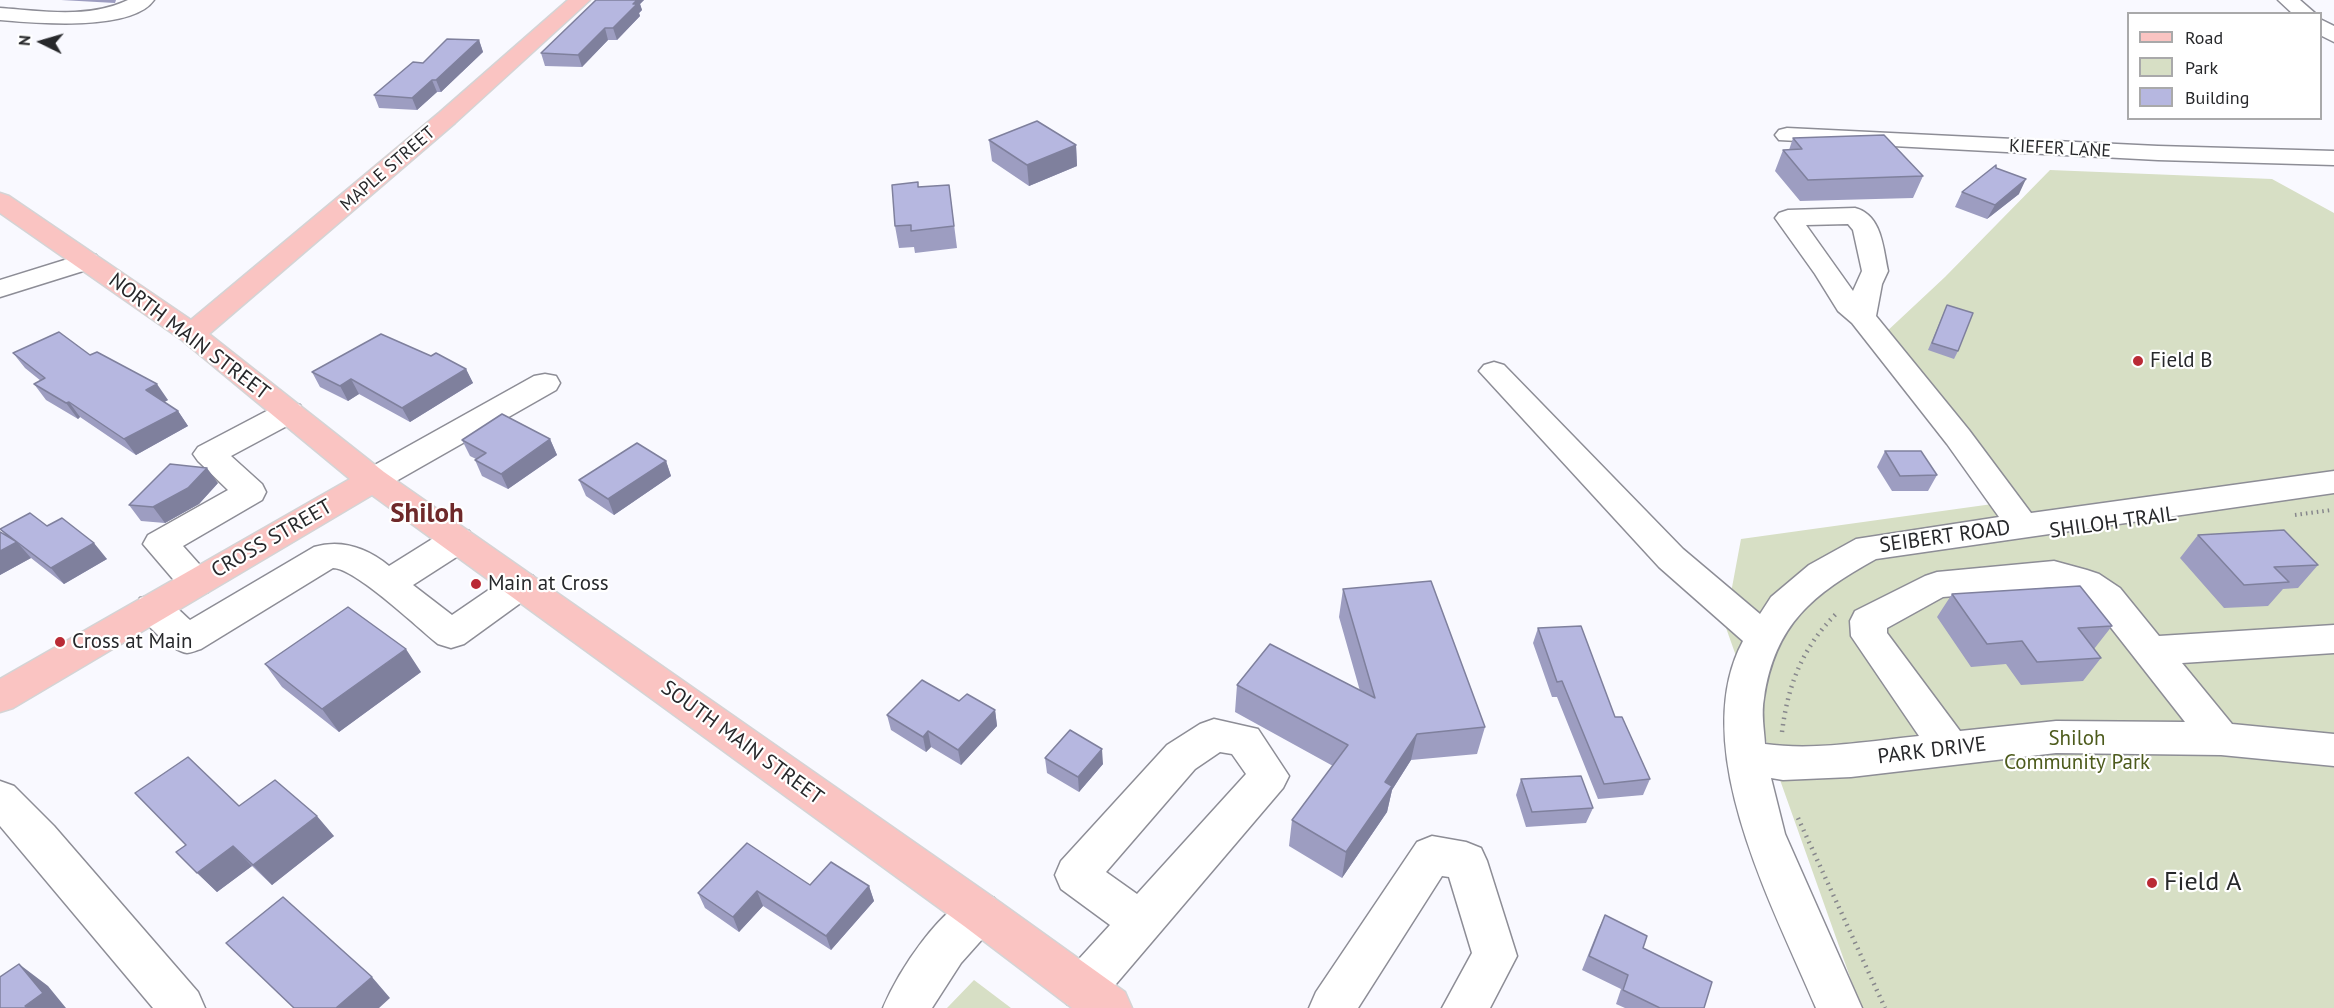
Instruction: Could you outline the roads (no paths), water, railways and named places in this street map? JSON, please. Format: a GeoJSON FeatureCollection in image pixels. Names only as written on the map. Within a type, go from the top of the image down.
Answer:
{"type":"FeatureCollection","features":[{"type":"Feature","properties":{"kind":"main road","name":"MAPLE STREET"},"geometry":{"type":"LineString","coordinates":[[192,334],[412,148],[580,0]]}},
{"type":"Feature","properties":{"kind":"main road","name":"NORTH MAIN STREET"},"geometry":{"type":"LineString","coordinates":[[0,201],[192,334],[374,480]]}},
{"type":"Feature","properties":{"kind":"main road","name":"SOUTH MAIN STREET"},"geometry":{"type":"LineString","coordinates":[[374,480],[1096,998]]}},
{"type":"Feature","properties":{"kind":"main road","name":"CROSS STREET"},"geometry":{"type":"LineString","coordinates":[[0,697],[374,480]]}},
{"type":"Feature","properties":{"kind":"street"},"geometry":{"type":"LineString","coordinates":[[0,14],[96,18],[114,14],[144,0]]}},
{"type":"Feature","properties":{"kind":"street"},"geometry":{"type":"LineString","coordinates":[[2288,0],[2303,12]]}},
{"type":"Feature","properties":{"kind":"street"},"geometry":{"type":"LineString","coordinates":[[2322,27],[2334,36]]}},
{"type":"Feature","properties":{"kind":"street","name":"KIEFER LANE"},"geometry":{"type":"LineString","coordinates":[[1787,135],[2158,153],[2334,158]]}},
{"type":"Feature","properties":{"kind":"street"},"geometry":{"type":"LineString","coordinates":[[0,289],[87,261]]}},
{"type":"Feature","properties":{"kind":"street"},"geometry":{"type":"LineString","coordinates":[[1862,317],[1958,437],[2023,526]]}},
{"type":"Feature","properties":{"kind":"street"},"geometry":{"type":"LineString","coordinates":[[1494,371],[1671,558],[1764,639]]}},
{"type":"Feature","properties":{"kind":"street","name":"CROSS STREET"},"geometry":{"type":"LineString","coordinates":[[374,480],[545,383]]}},
{"type":"Feature","properties":{"kind":"street"},"geometry":{"type":"LineString","coordinates":[[196,583],[160,544],[250,492],[209,454],[289,412]]}},
{"type":"Feature","properties":{"kind":"street","name":"SEIBERT ROAD"},"geometry":{"type":"LineString","coordinates":[[1839,1008],[1764,834],[1746,758],[1744,700],[1756,652],[1784,606],[1814,580],[1868,548],[2334,482]]}},
{"type":"Feature","properties":{"kind":"street"},"geometry":{"type":"LineString","coordinates":[[388,584],[458,540]]}},
{"type":"Feature","properties":{"kind":"street"},"geometry":{"type":"LineString","coordinates":[[260,546],[294,575]]}},
{"type":"Feature","properties":{"kind":"street"},"geometry":{"type":"LineString","coordinates":[[153,608],[188,639],[326,556],[338,554],[355,558],[451,634],[521,585]]}},
{"type":"Feature","properties":{"kind":"street"},"geometry":{"type":"LineString","coordinates":[[1950,749],[1869,636],[1868,621],[1937,585],[2054,574],[2087,583],[2107,597],[2221,739]]}},
{"type":"Feature","properties":{"kind":"street"},"geometry":{"type":"LineString","coordinates":[[2150,651],[2334,639]]}},
{"type":"Feature","properties":{"kind":"street"},"geometry":{"type":"LineString","coordinates":[[1096,998],[1141,922],[1269,776],[1244,740],[1214,735],[1181,757],[1076,875],[1141,922]]}},
{"type":"Feature","properties":{"kind":"street","name":"PARK DRIVE"},"geometry":{"type":"LineString","coordinates":[[1746,758],[1784,763],[1851,760],[2056,737],[2221,739],[2334,750]]}},
{"type":"Feature","properties":{"kind":"street"},"geometry":{"type":"LineString","coordinates":[[0,798],[39,839],[182,1008]]}},
{"type":"Feature","properties":{"kind":"street"},"geometry":{"type":"LineString","coordinates":[[1332,1008],[1432,855],[1466,861],[1495,956],[1465,1008]]}},
{"type":"Feature","properties":{"kind":"street"},"geometry":{"type":"LineString","coordinates":[[906,1008],[945,948],[979,912]]}},
{"type":"Feature","properties":{"kind":"place","name":"Field B"},"geometry":{"type":"Point","coordinates":[2138,361]}},
{"type":"Feature","properties":{"kind":"place","name":"Main at Cross"},"geometry":{"type":"Point","coordinates":[476,584]}},
{"type":"Feature","properties":{"kind":"place","name":"Cross at Main"},"geometry":{"type":"Point","coordinates":[60,642]}},
{"type":"Feature","properties":{"kind":"place","name":"Field A"},"geometry":{"type":"Point","coordinates":[2152,883]}},
{"type":"Feature","properties":{"kind":"district","name":"Shiloh"},"geometry":{"type":"Point","coordinates":[427,514]}},
{"type":"Feature","properties":{"kind":"park label","name":"Shiloh Community Park"},"geometry":{"type":"Point","coordinates":[2077,751]}}]}
